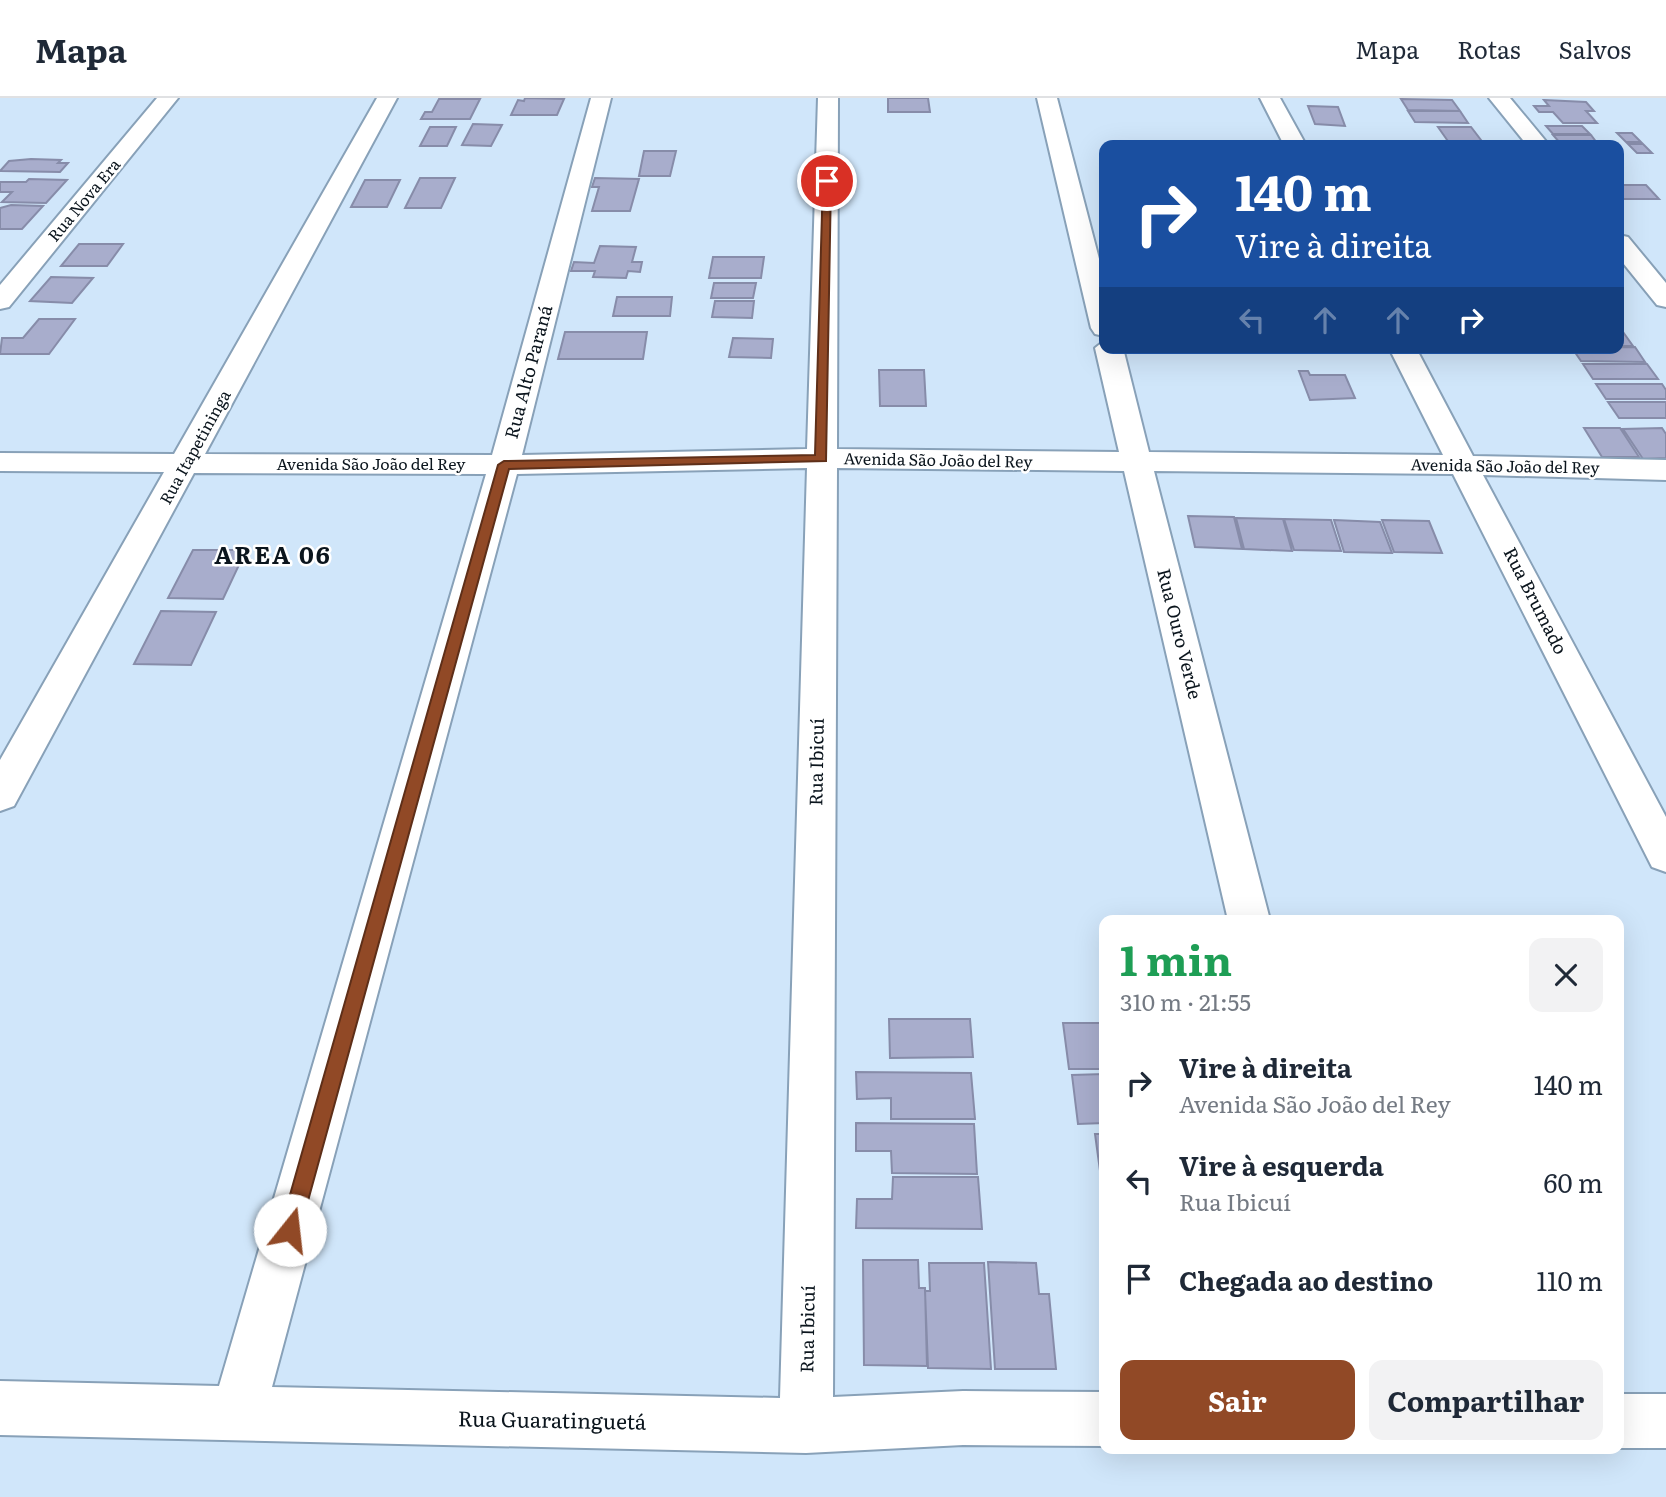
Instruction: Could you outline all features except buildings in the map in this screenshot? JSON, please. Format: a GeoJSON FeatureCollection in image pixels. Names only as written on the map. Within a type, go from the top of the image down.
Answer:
{"type":"FeatureCollection","features":[{"type":"Feature","properties":{"kind":"street","name":"Rua Nova Era"},"geometry":{"type":"LineString","coordinates":[[0,301],[168,98]]}},
{"type":"Feature","properties":{"kind":"street","name":"Rua Itapetininga"},"geometry":{"type":"LineString","coordinates":[[0,795],[187,463],[387,98]]}},
{"type":"Feature","properties":{"kind":"street","name":"Rua Alto Paraná"},"geometry":{"type":"LineString","coordinates":[[238,1414],[504,465],[601,98]]}},
{"type":"Feature","properties":{"kind":"street","name":"Rua Ibicuí"},"geometry":{"type":"LineString","coordinates":[[806,1426],[828,98]]}},
{"type":"Feature","properties":{"kind":"street"},"geometry":{"type":"LineString","coordinates":[[1047,98],[1099,308]]}},
{"type":"Feature","properties":{"kind":"street"},"geometry":{"type":"LineString","coordinates":[[1270,98],[1292,140]]}},
{"type":"Feature","properties":{"kind":"street"},"geometry":{"type":"LineString","coordinates":[[1499,98],[1534,140]]}},
{"type":"Feature","properties":{"kind":"street"},"geometry":{"type":"LineString","coordinates":[[1624,248],[1666,299]]}},
{"type":"Feature","properties":{"kind":"street","name":"Rua Ouro Verde"},"geometry":{"type":"LineString","coordinates":[[1111,354],[1248,915]]}},
{"type":"Feature","properties":{"kind":"street","name":"Rua Brumado"},"geometry":{"type":"LineString","coordinates":[[1405,354],[1666,855]]}},
{"type":"Feature","properties":{"kind":"street","name":"Avenida São João del Rey"},"geometry":{"type":"LineString","coordinates":[[0,463],[504,465],[821,458],[1464,465],[1666,470]]}},
{"type":"Feature","properties":{"kind":"street","name":"Rua Guaratinguetá"},"geometry":{"type":"LineString","coordinates":[[0,1408],[806,1426],[963,1418],[1099,1419]]}},
{"type":"Feature","properties":{"kind":"street"},"geometry":{"type":"LineString","coordinates":[[1624,1421],[1666,1421]]}},
{"type":"Feature","properties":{"kind":"district","name":"AREA 06"},"geometry":{"type":"Point","coordinates":[273,556]}},
{"type":"Feature","properties":{"kind":"route"},"geometry":{"type":"LineString","coordinates":[[290,1230],[504,465],[821,458],[827,181]]}}]}
